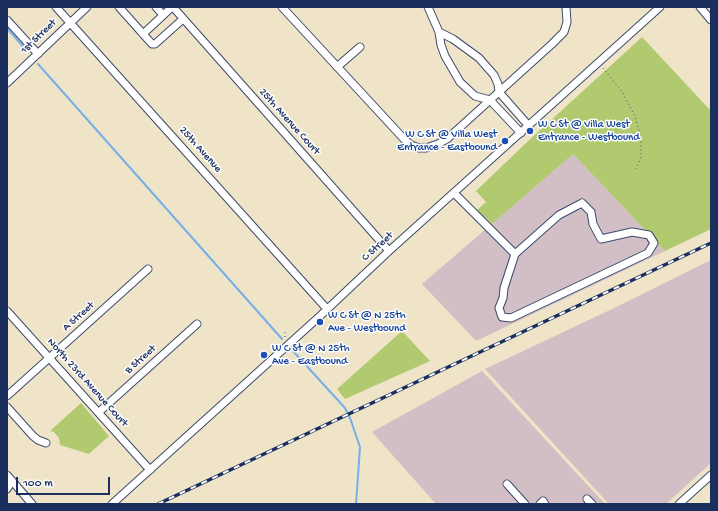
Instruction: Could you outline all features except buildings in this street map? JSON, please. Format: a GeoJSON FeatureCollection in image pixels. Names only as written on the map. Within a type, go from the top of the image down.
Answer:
{"type":"FeatureCollection","features":[{"type":"Feature","properties":{"kind":"street","name":"25th Avenue"},"geometry":{"type":"LineString","coordinates":[[56,7],[327,309]]}},
{"type":"Feature","properties":{"kind":"street","name":"1st Street"},"geometry":{"type":"LineString","coordinates":[[7,83],[87,7]]}},
{"type":"Feature","properties":{"kind":"street"},"geometry":{"type":"LineString","coordinates":[[119,7],[152,44],[155,44],[183,19]]}},
{"type":"Feature","properties":{"kind":"street"},"geometry":{"type":"LineString","coordinates":[[156,7],[163,15]]}},
{"type":"Feature","properties":{"kind":"street"},"geometry":{"type":"LineString","coordinates":[[143,34],[172,7]]}},
{"type":"Feature","properties":{"kind":"street","name":"25th Avenue Court"},"geometry":{"type":"LineString","coordinates":[[172,7],[389,251]]}},
{"type":"Feature","properties":{"kind":"street"},"geometry":{"type":"LineString","coordinates":[[428,7],[439,32],[441,45],[460,82],[475,96],[490,100],[521,132]]}},
{"type":"Feature","properties":{"kind":"street"},"geometry":{"type":"LineString","coordinates":[[287,9],[337,67],[404,139],[418,148],[429,148],[447,139],[564,32],[567,22],[566,7]]}},
{"type":"Feature","properties":{"kind":"street","name":"C Street"},"geometry":{"type":"LineString","coordinates":[[112,504],[389,251],[660,7]]}},
{"type":"Feature","properties":{"kind":"street"},"geometry":{"type":"LineString","coordinates":[[700,7],[711,20]]}},
{"type":"Feature","properties":{"kind":"street"},"geometry":{"type":"LineString","coordinates":[[7,20],[38,54]]}},
{"type":"Feature","properties":{"kind":"street"},"geometry":{"type":"LineString","coordinates":[[439,32],[453,39],[483,62],[494,75],[498,84],[499,92],[528,125]]}},
{"type":"Feature","properties":{"kind":"street"},"geometry":{"type":"LineString","coordinates":[[337,67],[360,47]]}},
{"type":"Feature","properties":{"kind":"street"},"geometry":{"type":"LineString","coordinates":[[454,193],[516,254]]}},
{"type":"Feature","properties":{"kind":"street"},"geometry":{"type":"LineString","coordinates":[[582,203],[591,212],[593,224],[601,238],[632,232],[649,235],[654,243],[648,253],[620,267],[511,318],[502,317],[499,308],[504,298],[504,288],[516,254],[559,215],[582,203]]}},
{"type":"Feature","properties":{"kind":"street","name":"A Street"},"geometry":{"type":"LineString","coordinates":[[7,396],[148,269]]}},
{"type":"Feature","properties":{"kind":"street","name":"North 23rd Avenue Court"},"geometry":{"type":"LineString","coordinates":[[7,311],[150,470]]}},
{"type":"Feature","properties":{"kind":"street","name":"B Street"},"geometry":{"type":"LineString","coordinates":[[99,412],[197,324]]}},
{"type":"Feature","properties":{"kind":"street"},"geometry":{"type":"LineString","coordinates":[[7,407],[33,436],[46,443]]}},
{"type":"Feature","properties":{"kind":"street"},"geometry":{"type":"LineString","coordinates":[[7,475],[32,504]]}},
{"type":"Feature","properties":{"kind":"street"},"geometry":{"type":"LineString","coordinates":[[679,504],[711,475]]}},
{"type":"Feature","properties":{"kind":"street"},"geometry":{"type":"LineString","coordinates":[[7,489],[12,481]]}},
{"type":"Feature","properties":{"kind":"street"},"geometry":{"type":"LineString","coordinates":[[507,484],[525,504]]}},
{"type":"Feature","properties":{"kind":"street"},"geometry":{"type":"LineString","coordinates":[[540,504],[542,501],[545,504]]}},
{"type":"Feature","properties":{"kind":"path"},"geometry":{"type":"LineString","coordinates":[[598,63],[622,92],[634,114],[641,137],[641,157],[636,169]]}},
{"type":"Feature","properties":{"kind":"path"},"geometry":{"type":"LineString","coordinates":[[285,332],[285,339]]}},
{"type":"Feature","properties":{"kind":"shaded area"},"geometry":{"type":"Polygon","coordinates":[[[573,154],[665,251],[476,341],[422,284],[573,154]]]}},
{"type":"Feature","properties":{"kind":"shaded area"},"geometry":{"type":"Polygon","coordinates":[[[711,260],[711,463],[666,504],[609,504],[485,369],[711,260]]]}},
{"type":"Feature","properties":{"kind":"shaded area"},"geometry":{"type":"Polygon","coordinates":[[[482,371],[605,504],[436,504],[372,432],[482,371]]]}},
{"type":"Feature","properties":{"kind":"green space"},"geometry":{"type":"Polygon","coordinates":[[[642,37],[711,111],[711,229],[665,251],[573,154],[492,224],[477,210],[486,202],[476,191],[642,37]]]}},
{"type":"Feature","properties":{"kind":"green space"},"geometry":{"type":"Polygon","coordinates":[[[402,331],[430,361],[345,399],[337,389],[402,331]]]}},
{"type":"Feature","properties":{"kind":"green space"},"geometry":{"type":"Polygon","coordinates":[[[81,403],[109,436],[89,454],[60,445],[59,438],[54,432],[50,431],[81,403]]]}},
{"type":"Feature","properties":{"kind":"waterway"},"geometry":{"type":"LineString","coordinates":[[7,28],[26,50]]}},
{"type":"Feature","properties":{"kind":"waterway"},"geometry":{"type":"LineString","coordinates":[[38,64],[282,339]]}},
{"type":"Feature","properties":{"kind":"waterway"},"geometry":{"type":"LineString","coordinates":[[293,351],[345,408],[350,418],[360,447],[356,504]]}},
{"type":"Feature","properties":{"kind":"railway"},"geometry":{"type":"LineString","coordinates":[[158,504],[711,243]]}},
{"type":"Feature","properties":{"kind":"place","name":"W C St @ Villa West Entrance - Westbound"},"geometry":{"type":"Point","coordinates":[530,131]}},
{"type":"Feature","properties":{"kind":"place","name":"W C St @ Villa West Entrance - Eastbound"},"geometry":{"type":"Point","coordinates":[505,141]}},
{"type":"Feature","properties":{"kind":"place","name":"W C St @ N 25th Ave - Westbound"},"geometry":{"type":"Point","coordinates":[320,322]}},
{"type":"Feature","properties":{"kind":"place","name":"W C St @ N 25th Ave - Eastbound"},"geometry":{"type":"Point","coordinates":[264,355]}}]}
